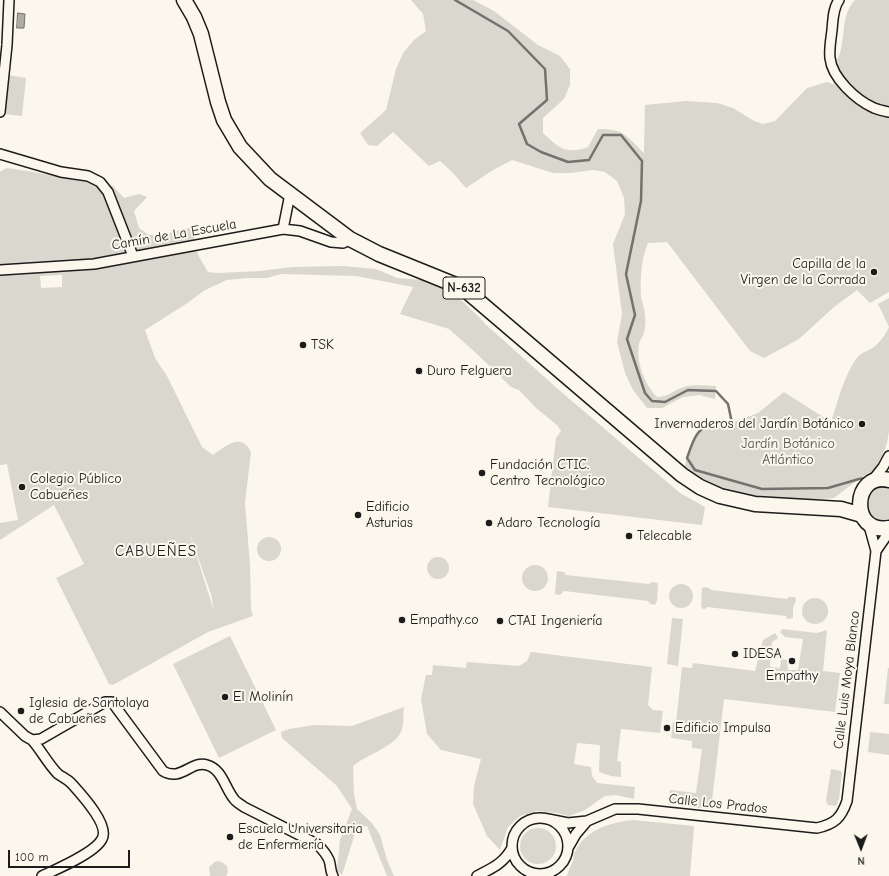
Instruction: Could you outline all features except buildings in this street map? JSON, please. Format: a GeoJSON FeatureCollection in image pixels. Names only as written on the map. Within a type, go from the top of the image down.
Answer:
{"type":"FeatureCollection","features":[{"type":"Feature","properties":{"kind":"highway","name":"N-632"},"geometry":{"type":"LineString","coordinates":[[184,0],[194,17],[201,34],[224,120],[240,147],[270,179],[350,239],[379,254],[463,288],[682,475],[700,487],[720,496],[755,504],[841,509],[865,519]]}},
{"type":"Feature","properties":{"kind":"highway","name":"N-632"},"geometry":{"type":"LineString","coordinates":[[814,507],[841,503],[876,480],[889,480]]}},
{"type":"Feature","properties":{"kind":"highway"},"geometry":{"type":"LineString","coordinates":[[865,488],[859,499],[859,507],[865,519],[880,528],[889,528]]}},
{"type":"Feature","properties":{"kind":"street"},"geometry":{"type":"LineString","coordinates":[[0,112],[8,45],[9,0]]}},
{"type":"Feature","properties":{"kind":"street"},"geometry":{"type":"LineString","coordinates":[[836,1],[830,45],[830,59],[833,70],[854,95],[874,108],[889,112]]}},
{"type":"Feature","properties":{"kind":"street"},"geometry":{"type":"LineString","coordinates":[[0,154],[61,172],[88,176],[100,182],[108,192],[133,256]]}},
{"type":"Feature","properties":{"kind":"street"},"geometry":{"type":"LineString","coordinates":[[283,229],[290,194]]}},
{"type":"Feature","properties":{"kind":"street","name":"Camín de La Escuela"},"geometry":{"type":"LineString","coordinates":[[0,270],[94,264],[133,256],[162,253],[283,229],[300,231],[331,242],[343,243],[350,239]]}},
{"type":"Feature","properties":{"kind":"street"},"geometry":{"type":"LineString","coordinates":[[865,488],[878,473],[889,456]]}},
{"type":"Feature","properties":{"kind":"street","name":"Calle Luis Moya Blanco"},"geometry":{"type":"LineString","coordinates":[[843,813],[847,801],[876,551],[865,519]]}},
{"type":"Feature","properties":{"kind":"street","name":"Calle Luis Moya Blanco"},"geometry":{"type":"LineString","coordinates":[[876,551],[889,532]]}},
{"type":"Feature","properties":{"kind":"street"},"geometry":{"type":"LineString","coordinates":[[32,740],[41,739],[105,702],[112,702],[164,771],[169,774],[176,775],[198,765],[206,764],[213,768],[219,774],[234,799],[244,806],[317,844],[325,852],[333,876]]}},
{"type":"Feature","properties":{"kind":"street"},"geometry":{"type":"LineString","coordinates":[[0,712],[25,736],[32,740],[58,774],[69,782],[89,804],[100,820],[104,833],[103,839],[96,846],[59,869],[42,876]]}},
{"type":"Feature","properties":{"kind":"street","name":"Calle Los Prados"},"geometry":{"type":"LineString","coordinates":[[548,819],[568,823],[587,821],[615,809],[638,809],[818,828],[834,822],[843,813]]}},
{"type":"Feature","properties":{"kind":"street"},"geometry":{"type":"LineString","coordinates":[[557,876],[560,865],[566,856],[568,848],[566,838],[560,826],[548,819],[533,819],[522,824],[513,837],[512,848],[514,858],[521,867],[532,874],[539,874],[549,872],[560,865]]}},
{"type":"Feature","properties":{"kind":"street","name":"Calle Los Prados"},"geometry":{"type":"LineString","coordinates":[[568,848],[576,834],[587,821]]}},
{"type":"Feature","properties":{"kind":"street"},"geometry":{"type":"LineString","coordinates":[[494,868],[506,858],[512,848]]}},
{"type":"Feature","properties":{"kind":"street"},"geometry":{"type":"LineString","coordinates":[[477,876],[494,868],[509,865],[521,867]]}},
{"type":"Feature","properties":{"kind":"green space"},"geometry":{"type":"Polygon","coordinates":[[[411,0],[473,0],[494,11],[538,45],[560,56],[570,69],[570,85],[564,99],[543,118],[543,133],[558,146],[568,150],[588,147],[598,129],[607,129],[620,132],[625,135],[644,153],[645,105],[686,101],[717,103],[733,108],[754,121],[763,124],[775,121],[807,88],[827,82],[836,85],[860,105],[889,118],[889,292],[870,303],[857,290],[834,307],[799,339],[764,358],[750,351],[667,242],[648,243],[642,263],[641,283],[641,297],[645,313],[645,326],[643,336],[639,342],[638,351],[640,366],[645,380],[657,397],[664,396],[680,388],[688,386],[716,386],[715,399],[699,395],[683,397],[662,408],[647,408],[633,390],[625,373],[617,342],[622,314],[613,244],[625,214],[624,198],[617,181],[605,172],[593,170],[570,173],[553,173],[512,160],[493,170],[466,188],[440,161],[429,166],[393,132],[377,146],[368,145],[360,133],[386,110],[396,69],[403,53],[414,40],[426,31],[423,14],[411,0]]]}},
{"type":"Feature","properties":{"kind":"green space"},"geometry":{"type":"Polygon","coordinates":[[[855,0],[889,0],[889,107],[862,95],[846,81],[839,68],[837,60],[842,45],[845,21],[850,6],[855,0]]]}},
{"type":"Feature","properties":{"kind":"green space"},"geometry":{"type":"Polygon","coordinates":[[[8,75],[26,78],[22,116],[4,114],[8,75]]]}},
{"type":"Feature","properties":{"kind":"green space"},"geometry":{"type":"Polygon","coordinates":[[[6,168],[33,172],[113,186],[124,198],[139,194],[147,197],[134,211],[139,228],[149,235],[161,235],[192,227],[198,255],[208,272],[218,273],[260,271],[292,267],[343,266],[376,269],[397,278],[423,280],[437,286],[458,297],[485,323],[483,322],[559,390],[680,493],[705,507],[702,525],[548,507],[556,438],[561,431],[557,425],[536,408],[519,390],[511,387],[449,329],[400,314],[413,287],[356,276],[281,274],[267,278],[227,280],[205,290],[145,330],[155,358],[167,376],[202,447],[213,455],[228,445],[238,442],[247,446],[251,452],[245,503],[250,565],[251,609],[253,616],[208,632],[113,685],[109,684],[56,578],[84,564],[54,505],[0,540],[0,523],[18,520],[7,464],[0,465],[0,172],[6,168]],[[62,275],[40,276],[41,288],[62,287],[62,275]],[[188,529],[214,611],[211,594],[188,529]]]}},
{"type":"Feature","properties":{"kind":"green space"},"geometry":{"type":"Polygon","coordinates":[[[889,298],[889,327],[878,304],[889,298]]]}},
{"type":"Feature","properties":{"kind":"green space","name":"Jardín Botánico Atlántico"},"geometry":{"type":"Polygon","coordinates":[[[889,327],[889,431],[887,443],[881,459],[873,471],[859,479],[834,498],[772,500],[730,492],[684,471],[691,444],[698,432],[710,425],[729,427],[732,423],[758,413],[784,392],[831,422],[841,390],[851,366],[860,355],[874,347],[879,342],[889,327]]]}},
{"type":"Feature","properties":{"kind":"green space"},"geometry":{"type":"Polygon","coordinates":[[[889,480],[889,528],[874,526],[859,499],[862,491],[889,480]]]}},
{"type":"Feature","properties":{"kind":"green space"},"geometry":{"type":"Polygon","coordinates":[[[269,537],[277,541],[281,549],[277,557],[269,561],[261,557],[257,549],[261,541],[269,537]]]}},
{"type":"Feature","properties":{"kind":"green space"},"geometry":{"type":"Polygon","coordinates":[[[434,557],[442,557],[449,564],[449,572],[442,579],[434,579],[427,572],[427,564],[434,557]]]}},
{"type":"Feature","properties":{"kind":"green space"},"geometry":{"type":"Polygon","coordinates":[[[535,565],[544,569],[548,578],[544,587],[535,591],[526,587],[522,578],[526,569],[535,565]]]}},
{"type":"Feature","properties":{"kind":"green space"},"geometry":{"type":"Polygon","coordinates":[[[557,571],[564,572],[566,575],[649,584],[652,582],[658,583],[657,601],[655,605],[650,604],[648,601],[564,591],[560,595],[555,594],[557,571]]]}},
{"type":"Feature","properties":{"kind":"green space"},"geometry":{"type":"Polygon","coordinates":[[[681,584],[690,587],[693,596],[690,605],[681,608],[672,605],[669,596],[672,587],[681,584]]]}},
{"type":"Feature","properties":{"kind":"green space"},"geometry":{"type":"Polygon","coordinates":[[[704,587],[711,590],[787,599],[789,597],[795,597],[796,600],[793,608],[793,618],[787,619],[786,616],[707,607],[703,609],[701,606],[702,588],[704,587]]]}},
{"type":"Feature","properties":{"kind":"green space"},"geometry":{"type":"Polygon","coordinates":[[[815,598],[824,602],[828,611],[824,620],[815,624],[806,620],[802,611],[806,602],[815,598]]]}},
{"type":"Feature","properties":{"kind":"green space"},"geometry":{"type":"Polygon","coordinates":[[[672,618],[683,619],[678,666],[667,664],[672,618]]]}},
{"type":"Feature","properties":{"kind":"green space"},"geometry":{"type":"Polygon","coordinates":[[[782,629],[817,633],[827,630],[823,671],[840,673],[835,712],[724,699],[711,809],[668,804],[670,790],[696,793],[702,749],[692,748],[692,741],[671,738],[673,722],[676,723],[682,667],[692,668],[693,663],[755,671],[763,640],[775,633],[778,638],[772,642],[770,667],[780,668],[781,659],[787,660],[788,670],[798,670],[803,639],[785,637],[780,632],[782,629]]]}},
{"type":"Feature","properties":{"kind":"green space","name":"El Molinín"},"geometry":{"type":"Polygon","coordinates":[[[230,636],[276,730],[219,758],[173,664],[230,636]]]}},
{"type":"Feature","properties":{"kind":"green space"},"geometry":{"type":"Polygon","coordinates":[[[531,652],[652,667],[648,705],[653,710],[663,711],[660,733],[621,729],[617,761],[621,762],[621,777],[611,776],[599,772],[600,745],[577,743],[574,764],[591,767],[592,776],[597,783],[635,787],[634,799],[616,795],[605,796],[585,810],[569,816],[537,811],[520,816],[508,827],[500,850],[487,836],[473,804],[474,786],[481,759],[441,750],[427,734],[421,699],[426,675],[432,675],[433,665],[466,668],[467,662],[519,666],[527,661],[531,652]]]}},
{"type":"Feature","properties":{"kind":"green space"},"geometry":{"type":"Polygon","coordinates":[[[888,668],[889,704],[884,704],[888,668]]]}},
{"type":"Feature","properties":{"kind":"green space"},"geometry":{"type":"Polygon","coordinates":[[[404,707],[403,727],[397,737],[386,746],[353,766],[354,794],[357,809],[372,823],[380,835],[387,860],[394,876],[387,876],[367,826],[357,827],[342,875],[337,871],[340,840],[352,809],[337,786],[282,738],[281,732],[289,729],[315,725],[352,726],[404,707]]]}},
{"type":"Feature","properties":{"kind":"green space"},"geometry":{"type":"Polygon","coordinates":[[[870,732],[889,734],[889,755],[868,752],[870,732]]]}},
{"type":"Feature","properties":{"kind":"green space"},"geometry":{"type":"Polygon","coordinates":[[[831,769],[841,771],[842,773],[839,799],[836,806],[828,805],[826,801],[831,769]]]}},
{"type":"Feature","properties":{"kind":"green space"},"geometry":{"type":"Polygon","coordinates":[[[633,820],[694,826],[690,876],[567,876],[573,861],[574,853],[579,844],[585,838],[600,828],[608,825],[633,820]]]}},
{"type":"Feature","properties":{"kind":"green space"},"geometry":{"type":"Polygon","coordinates":[[[538,828],[551,833],[556,846],[551,859],[538,864],[525,859],[520,846],[525,833],[538,828]]]}},
{"type":"Feature","properties":{"kind":"green space"},"geometry":{"type":"Polygon","coordinates":[[[216,861],[222,862],[227,866],[228,872],[226,876],[210,876],[209,867],[216,861]]]}},
{"type":"Feature","properties":{"kind":"shaded area"},"geometry":{"type":"Polygon","coordinates":[[[18,13],[25,14],[24,28],[17,28],[18,13]]]}},
{"type":"Feature","properties":{"kind":"waterway"},"geometry":{"type":"LineString","coordinates":[[455,0],[508,31],[545,69],[547,100],[519,124],[527,144],[541,152],[568,162],[589,160],[603,135],[621,135],[642,161],[641,201],[626,274],[635,315],[627,339],[645,393],[652,401],[665,402],[688,390],[716,391],[728,404],[732,423],[729,427],[710,425],[705,427],[697,434],[687,458],[695,470],[762,489],[828,488],[867,478]]}},
{"type":"Feature","properties":{"kind":"place","name":"Capilla de la Virgen de la Corrada"},"geometry":{"type":"Point","coordinates":[874,272]}},
{"type":"Feature","properties":{"kind":"place","name":"TSK"},"geometry":{"type":"Point","coordinates":[303,345]}},
{"type":"Feature","properties":{"kind":"place","name":"Duro Felguera"},"geometry":{"type":"Point","coordinates":[419,371]}},
{"type":"Feature","properties":{"kind":"place","name":"Invernaderos del Jardín Botánico"},"geometry":{"type":"Point","coordinates":[862,424]}},
{"type":"Feature","properties":{"kind":"place","name":"Fundación CTIC. Centro Tecnológico"},"geometry":{"type":"Point","coordinates":[482,473]}},
{"type":"Feature","properties":{"kind":"place","name":"Colegio Público Cabueñes"},"geometry":{"type":"Point","coordinates":[22,487]}},
{"type":"Feature","properties":{"kind":"place","name":"Edificio Asturias"},"geometry":{"type":"Point","coordinates":[358,515]}},
{"type":"Feature","properties":{"kind":"place","name":"Adaro Tecnología"},"geometry":{"type":"Point","coordinates":[489,523]}},
{"type":"Feature","properties":{"kind":"place","name":"Telecable"},"geometry":{"type":"Point","coordinates":[629,536]}},
{"type":"Feature","properties":{"kind":"place","name":"Empathy.co"},"geometry":{"type":"Point","coordinates":[402,620]}},
{"type":"Feature","properties":{"kind":"place","name":"CTAI Ingeniería"},"geometry":{"type":"Point","coordinates":[500,621]}},
{"type":"Feature","properties":{"kind":"place","name":"IDESA"},"geometry":{"type":"Point","coordinates":[735,654]}},
{"type":"Feature","properties":{"kind":"place","name":"Empathy"},"geometry":{"type":"Point","coordinates":[792,661]}},
{"type":"Feature","properties":{"kind":"place","name":"El Molinín"},"geometry":{"type":"Point","coordinates":[225,697]}},
{"type":"Feature","properties":{"kind":"place","name":"Iglesia de Santolaya de Cabueñes"},"geometry":{"type":"Point","coordinates":[21,711]}},
{"type":"Feature","properties":{"kind":"place","name":"Edificio Impulsa"},"geometry":{"type":"Point","coordinates":[667,728]}},
{"type":"Feature","properties":{"kind":"place","name":"Escuela Universitaria de Enfermería"},"geometry":{"type":"Point","coordinates":[230,837]}},
{"type":"Feature","properties":{"kind":"district","name":"CABUEÑES"},"geometry":{"type":"Point","coordinates":[156,552]}}]}
